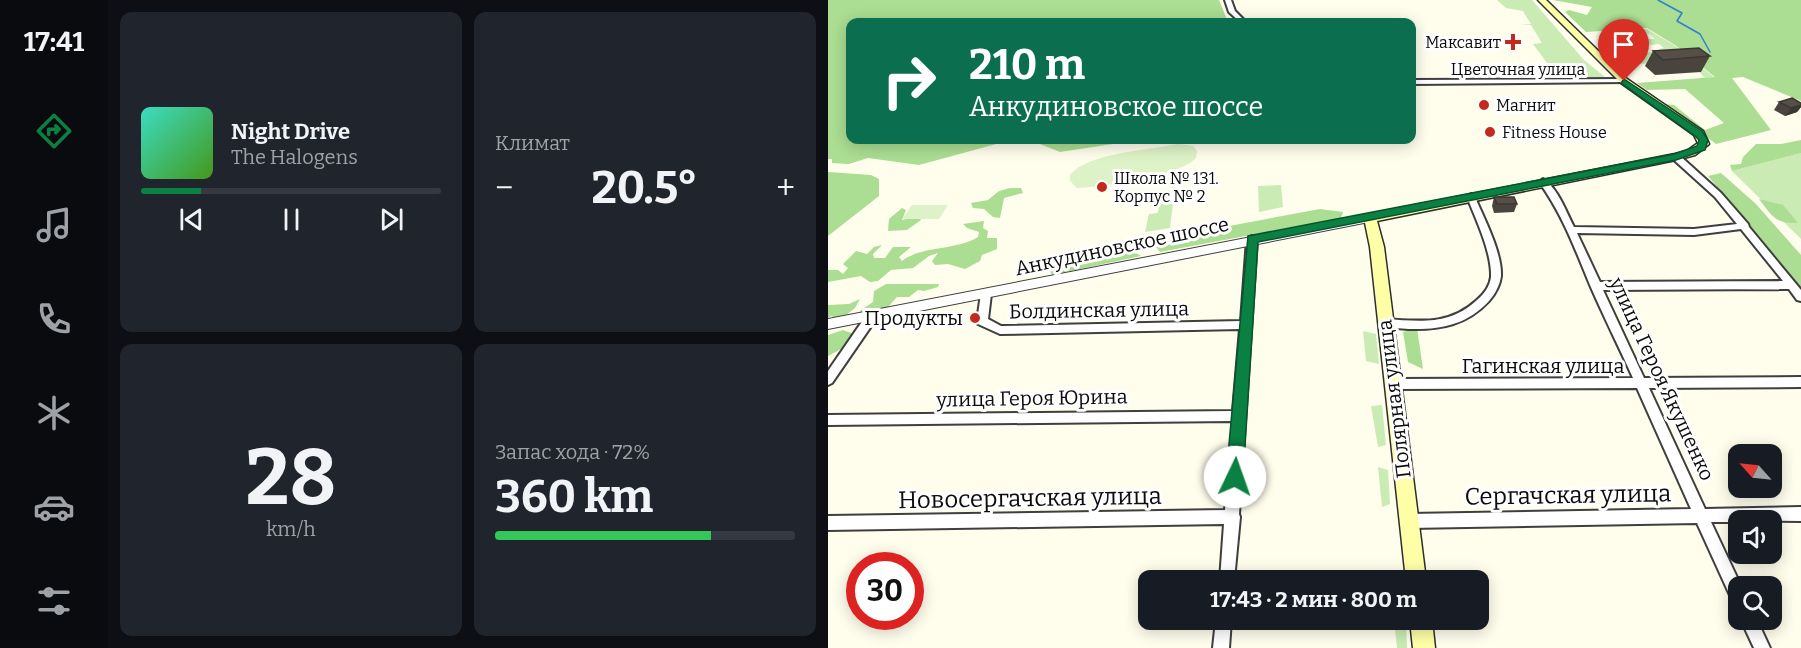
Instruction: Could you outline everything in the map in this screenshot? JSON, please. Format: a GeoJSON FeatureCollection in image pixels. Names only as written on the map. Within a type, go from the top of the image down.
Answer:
{"type":"FeatureCollection","features":[{"type":"Feature","properties":{"kind":"main road"},"geometry":{"type":"LineString","coordinates":[[1542,0],[1624,81]]}},
{"type":"Feature","properties":{"kind":"main road","name":"Анкудиновское шоссе"},"geometry":{"type":"LineString","coordinates":[[1370,218],[1676,157],[1691,153],[1704,144],[1699,134],[1624,81]]}},
{"type":"Feature","properties":{"kind":"main road","name":"Полярная улица"},"geometry":{"type":"LineString","coordinates":[[1370,218],[1377,247],[1415,570]]}},
{"type":"Feature","properties":{"kind":"main road"},"geometry":{"type":"LineString","coordinates":[[1422,630],[1424,648]]}},
{"type":"Feature","properties":{"kind":"street"},"geometry":{"type":"LineString","coordinates":[[1228,0],[1232,12],[1239,18]]}},
{"type":"Feature","properties":{"kind":"street","name":"Цветочная улица"},"geometry":{"type":"LineString","coordinates":[[1416,82],[1624,81]]}},
{"type":"Feature","properties":{"kind":"street"},"geometry":{"type":"LineString","coordinates":[[1676,157],[1702,177],[1745,226],[1801,297]]}},
{"type":"Feature","properties":{"kind":"street","name":"улица Героя Якушенко"},"geometry":{"type":"LineString","coordinates":[[1543,182],[1551,192],[1571,230],[1729,576]]}},
{"type":"Feature","properties":{"kind":"street"},"geometry":{"type":"LineString","coordinates":[[1385,323],[1448,322],[1487,296],[1494,286],[1497,276],[1494,263],[1471,197]]}},
{"type":"Feature","properties":{"kind":"street","name":"Анкудиновское шоссе"},"geometry":{"type":"LineString","coordinates":[[828,324],[1252,239],[1370,218]]}},
{"type":"Feature","properties":{"kind":"street"},"geometry":{"type":"LineString","coordinates":[[1571,230],[1694,231],[1745,226]]}},
{"type":"Feature","properties":{"kind":"street"},"geometry":{"type":"LineString","coordinates":[[1228,570],[1233,518],[1237,416],[1242,398],[1252,239]]}},
{"type":"Feature","properties":{"kind":"street"},"geometry":{"type":"LineString","coordinates":[[1595,286],[1792,285]]}},
{"type":"Feature","properties":{"kind":"street","name":"Болдинская улица"},"geometry":{"type":"LineString","coordinates":[[986,294],[982,321],[1000,330],[1246,326]]}},
{"type":"Feature","properties":{"kind":"street"},"geometry":{"type":"LineString","coordinates":[[828,380],[872,316]]}},
{"type":"Feature","properties":{"kind":"street","name":"Гагинская улица"},"geometry":{"type":"LineString","coordinates":[[1393,384],[1801,382]]}},
{"type":"Feature","properties":{"kind":"street","name":"улица Героя Юрина"},"geometry":{"type":"LineString","coordinates":[[828,420],[1237,416]]}},
{"type":"Feature","properties":{"kind":"street","name":"Сергачская улица"},"geometry":{"type":"LineString","coordinates":[[1409,521],[1801,514]]}},
{"type":"Feature","properties":{"kind":"street","name":"Новосергачская улица"},"geometry":{"type":"LineString","coordinates":[[828,523],[1233,518]]}},
{"type":"Feature","properties":{"kind":"street"},"geometry":{"type":"LineString","coordinates":[[1221,648],[1223,630]]}},
{"type":"Feature","properties":{"kind":"street"},"geometry":{"type":"LineString","coordinates":[[1754,630],[1762,648]]}},
{"type":"Feature","properties":{"kind":"green space"},"geometry":{"type":"Polygon","coordinates":[[[828,0],[1219,0],[1226,18],[846,18],[846,144],[996,144],[919,165],[868,158],[849,164],[832,163],[832,159],[828,159],[828,0]]]}},
{"type":"Feature","properties":{"kind":"green space"},"geometry":{"type":"Polygon","coordinates":[[[1497,0],[1532,0],[1584,60],[1605,77],[1597,80],[1554,79],[1556,75],[1533,44],[1542,43],[1531,25],[1520,25],[1531,24],[1523,11],[1506,8],[1497,0]]]}},
{"type":"Feature","properties":{"kind":"green space"},"geometry":{"type":"Polygon","coordinates":[[[1553,0],[1801,0],[1801,101],[1743,77],[1732,78],[1771,130],[1716,144],[1664,104],[1674,105],[1705,130],[1724,123],[1685,89],[1647,90],[1637,83],[1715,77],[1675,45],[1647,28],[1586,32],[1565,12],[1569,10],[1587,15],[1592,7],[1553,0]]]}},
{"type":"Feature","properties":{"kind":"green space"},"geometry":{"type":"Polygon","coordinates":[[[1647,29],[1674,45],[1714,77],[1705,78],[1691,63],[1683,61],[1638,64],[1639,66],[1619,69],[1614,64],[1623,63],[1598,36],[1622,32],[1604,36],[1636,57],[1650,52],[1663,53],[1659,49],[1664,48],[1659,44],[1651,45],[1642,39],[1655,39],[1650,34],[1625,30],[1647,29]]]}},
{"type":"Feature","properties":{"kind":"green space"},"geometry":{"type":"Polygon","coordinates":[[[1801,140],[1801,153],[1732,171],[1730,165],[1741,164],[1743,157],[1756,144],[1781,144],[1801,140]]]}},
{"type":"Feature","properties":{"kind":"green space"},"geometry":{"type":"Polygon","coordinates":[[[1040,144],[1113,144],[1060,152],[1040,144]]]}},
{"type":"Feature","properties":{"kind":"green space"},"geometry":{"type":"Polygon","coordinates":[[[1178,144],[1193,146],[1197,151],[1196,158],[1174,170],[1122,183],[1089,187],[1077,188],[1070,181],[1070,175],[1078,168],[1104,157],[1178,144]]]}},
{"type":"Feature","properties":{"kind":"green space"},"geometry":{"type":"Polygon","coordinates":[[[1801,153],[1801,239],[1732,171],[1801,153]]]}},
{"type":"Feature","properties":{"kind":"green space"},"geometry":{"type":"Polygon","coordinates":[[[828,172],[871,175],[879,179],[879,196],[828,236],[828,172]]]}},
{"type":"Feature","properties":{"kind":"green space"},"geometry":{"type":"Polygon","coordinates":[[[1721,173],[1756,204],[1801,255],[1801,287],[1708,176],[1721,173]]]}},
{"type":"Feature","properties":{"kind":"green space"},"geometry":{"type":"Polygon","coordinates":[[[1281,185],[1283,207],[1259,212],[1258,186],[1281,185]]]}},
{"type":"Feature","properties":{"kind":"green space"},"geometry":{"type":"Polygon","coordinates":[[[1021,188],[1023,193],[1004,198],[1000,218],[993,217],[984,209],[973,208],[971,203],[988,200],[999,191],[1021,188]]]}},
{"type":"Feature","properties":{"kind":"green space"},"geometry":{"type":"Polygon","coordinates":[[[1759,199],[1783,205],[1798,223],[1784,222],[1775,218],[1759,199]]]}},
{"type":"Feature","properties":{"kind":"green space"},"geometry":{"type":"Polygon","coordinates":[[[1173,203],[1170,228],[1145,232],[1149,214],[1158,213],[1159,204],[1173,203]]]}},
{"type":"Feature","properties":{"kind":"green space"},"geometry":{"type":"Polygon","coordinates":[[[912,205],[948,205],[939,219],[902,219],[912,205]]]}},
{"type":"Feature","properties":{"kind":"green space"},"geometry":{"type":"Polygon","coordinates":[[[902,208],[906,210],[902,220],[919,216],[921,220],[907,230],[888,231],[889,219],[902,208]]]}},
{"type":"Feature","properties":{"kind":"green space"},"geometry":{"type":"Polygon","coordinates":[[[1320,209],[1343,212],[1341,218],[1160,252],[1156,247],[1181,242],[1181,235],[1320,209]]]}},
{"type":"Feature","properties":{"kind":"green space"},"geometry":{"type":"Polygon","coordinates":[[[984,221],[983,228],[988,231],[987,238],[997,238],[997,249],[982,255],[980,261],[965,269],[948,264],[935,265],[932,261],[938,253],[929,256],[913,268],[891,270],[878,281],[870,282],[861,276],[828,282],[828,270],[838,270],[843,274],[848,268],[843,264],[856,251],[867,254],[874,247],[882,245],[873,254],[874,258],[885,258],[893,247],[911,247],[899,257],[902,261],[920,252],[959,244],[978,237],[979,232],[963,224],[984,221]]]}},
{"type":"Feature","properties":{"kind":"green space"},"geometry":{"type":"Polygon","coordinates":[[[1128,248],[1141,256],[1052,275],[1049,269],[1061,262],[1128,248]]]}},
{"type":"Feature","properties":{"kind":"green space"},"geometry":{"type":"Polygon","coordinates":[[[886,284],[939,284],[938,287],[924,291],[918,290],[909,297],[897,297],[888,307],[864,315],[860,311],[873,302],[874,291],[886,284]]]}},
{"type":"Feature","properties":{"kind":"green space"},"geometry":{"type":"Polygon","coordinates":[[[860,299],[855,308],[840,320],[831,316],[828,318],[828,305],[849,304],[860,299]]]}},
{"type":"Feature","properties":{"kind":"green space"},"geometry":{"type":"Polygon","coordinates":[[[1417,328],[1423,369],[1408,362],[1403,332],[1417,328]]]}},
{"type":"Feature","properties":{"kind":"green space"},"geometry":{"type":"Polygon","coordinates":[[[843,330],[854,334],[845,347],[828,356],[828,335],[843,330]]]}},
{"type":"Feature","properties":{"kind":"green space"},"geometry":{"type":"Polygon","coordinates":[[[1363,331],[1376,334],[1379,364],[1366,361],[1363,331]]]}},
{"type":"Feature","properties":{"kind":"green space"},"geometry":{"type":"Polygon","coordinates":[[[1382,405],[1386,445],[1378,447],[1371,406],[1382,405]]]}},
{"type":"Feature","properties":{"kind":"green space"},"geometry":{"type":"Polygon","coordinates":[[[1378,467],[1388,470],[1390,504],[1382,507],[1378,467]]]}},
{"type":"Feature","properties":{"kind":"green space"},"geometry":{"type":"Polygon","coordinates":[[[1395,630],[1406,630],[1407,648],[1397,648],[1395,630]]]}},
{"type":"Feature","properties":{"kind":"building"},"geometry":{"type":"Polygon","coordinates":[[[1626,28],[1640,37],[1627,39],[1614,30],[1626,28]]]}},
{"type":"Feature","properties":{"kind":"building"},"geometry":{"type":"Polygon","coordinates":[[[1699,48],[1710,56],[1663,60],[1653,51],[1699,48]]]}},
{"type":"Feature","properties":{"kind":"building"},"geometry":{"type":"Polygon","coordinates":[[[1792,98],[1801,105],[1791,108],[1779,102],[1792,98]]]}},
{"type":"Feature","properties":{"kind":"building"},"geometry":{"type":"Polygon","coordinates":[[[1494,197],[1514,197],[1517,204],[1497,204],[1494,197]]]}},
{"type":"Feature","properties":{"kind":"waterway"},"geometry":{"type":"LineString","coordinates":[[1658,0],[1682,13],[1677,21],[1700,34],[1710,52]]}},
{"type":"Feature","properties":{"kind":"place","name":"Максавит"},"geometry":{"type":"Point","coordinates":[1513,42]}},
{"type":"Feature","properties":{"kind":"place","name":"Магнит"},"geometry":{"type":"Point","coordinates":[1484,105]}},
{"type":"Feature","properties":{"kind":"place","name":"Fitness House"},"geometry":{"type":"Point","coordinates":[1490,132]}},
{"type":"Feature","properties":{"kind":"place","name":"Школа № 131. Корпус № 2"},"geometry":{"type":"Point","coordinates":[1102,187]}},
{"type":"Feature","properties":{"kind":"place","name":"Продукты"},"geometry":{"type":"Point","coordinates":[975,318]}},
{"type":"Feature","properties":{"kind":"route"},"geometry":{"type":"LineString","coordinates":[[1235,477],[1237,416],[1242,398],[1252,239],[1676,157],[1701,148],[1704,140],[1699,134],[1624,81]]}}]}
